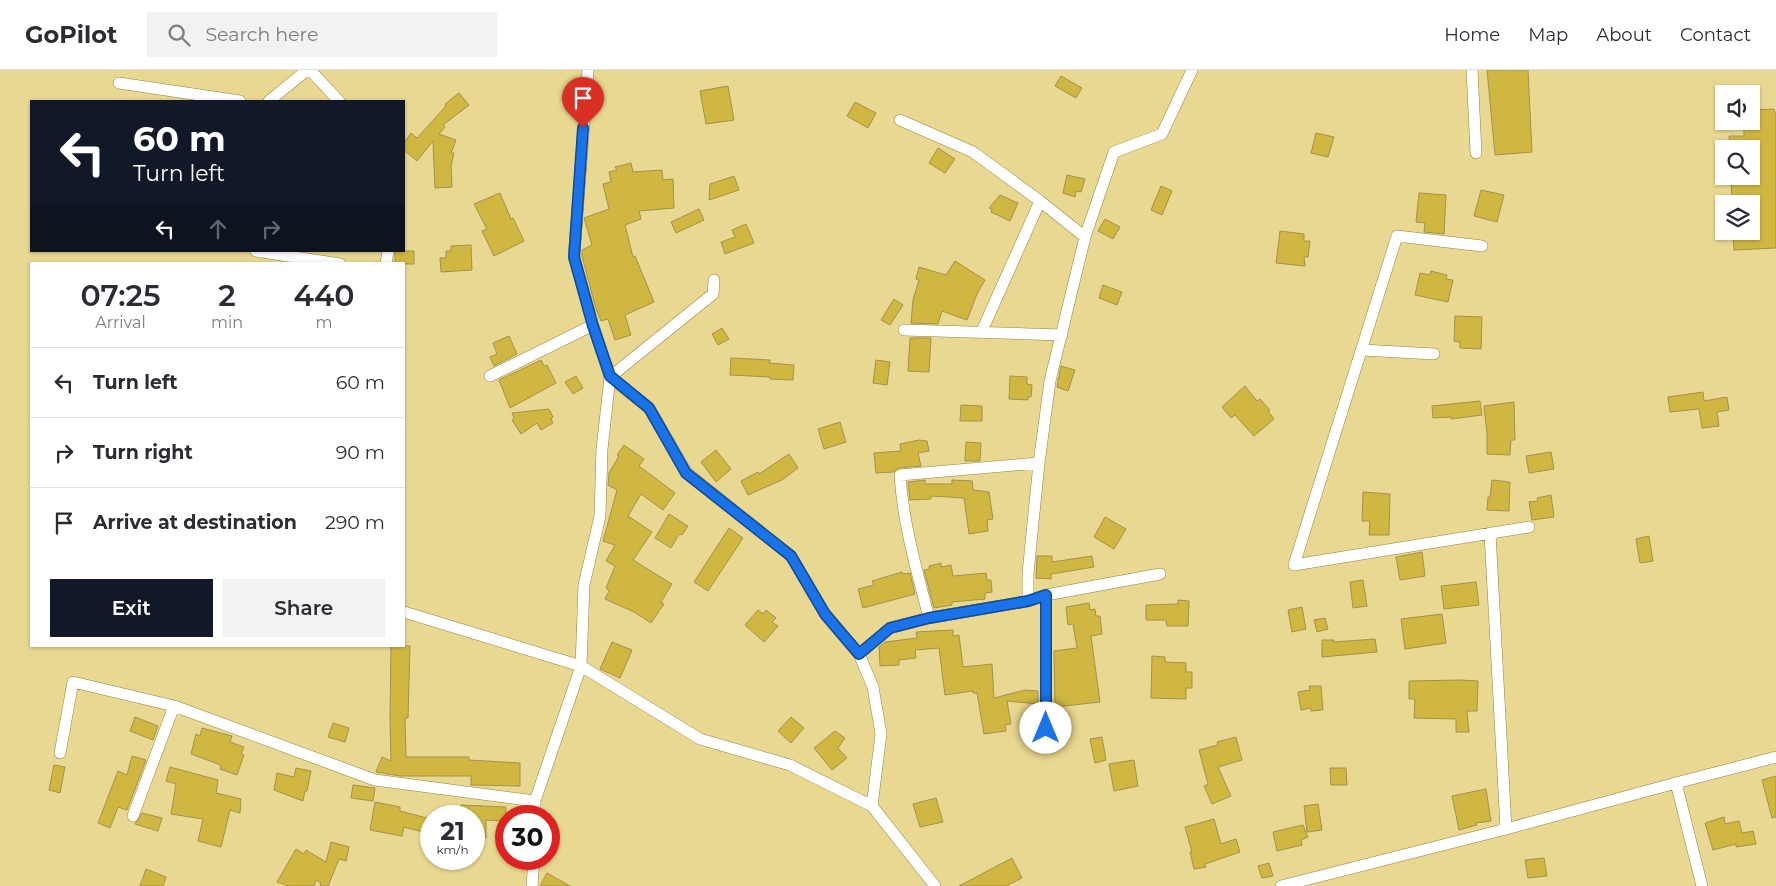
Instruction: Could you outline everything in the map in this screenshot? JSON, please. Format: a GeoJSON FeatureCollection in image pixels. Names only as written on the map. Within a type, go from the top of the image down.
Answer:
{"type":"FeatureCollection","features":[{"type":"Feature","properties":{"kind":"street"},"geometry":{"type":"LineString","coordinates":[[270,100],[309,70],[338,100]]}},
{"type":"Feature","properties":{"kind":"street"},"geometry":{"type":"LineString","coordinates":[[535,805],[581,666],[584,585],[600,516],[602,449],[610,376],[593,326],[574,257],[588,70]]}},
{"type":"Feature","properties":{"kind":"street"},"geometry":{"type":"LineString","coordinates":[[1028,601],[1028,573],[1039,463],[1050,382],[1085,236],[1114,152],[1162,134],[1192,70]]}},
{"type":"Feature","properties":{"kind":"street"},"geometry":{"type":"LineString","coordinates":[[1472,70],[1476,153]]}},
{"type":"Feature","properties":{"kind":"street"},"geometry":{"type":"LineString","coordinates":[[119,83],[233,100]]}},
{"type":"Feature","properties":{"kind":"street"},"geometry":{"type":"LineString","coordinates":[[900,120],[973,152],[1085,236]]}},
{"type":"Feature","properties":{"kind":"street"},"geometry":{"type":"LineString","coordinates":[[981,333],[1040,201]]}},
{"type":"Feature","properties":{"kind":"street"},"geometry":{"type":"LineString","coordinates":[[1482,246],[1397,236],[1294,565],[1529,527]]}},
{"type":"Feature","properties":{"kind":"street"},"geometry":{"type":"LineString","coordinates":[[262,252],[327,262]]}},
{"type":"Feature","properties":{"kind":"street"},"geometry":{"type":"LineString","coordinates":[[610,376],[713,294],[714,280]]}},
{"type":"Feature","properties":{"kind":"street"},"geometry":{"type":"LineString","coordinates":[[490,376],[593,326]]}},
{"type":"Feature","properties":{"kind":"street"},"geometry":{"type":"LineString","coordinates":[[904,330],[1062,335]]}},
{"type":"Feature","properties":{"kind":"street"},"geometry":{"type":"LineString","coordinates":[[1362,350],[1434,354]]}},
{"type":"Feature","properties":{"kind":"street"},"geometry":{"type":"LineString","coordinates":[[610,376],[649,408],[686,473],[791,556],[825,614],[859,654],[873,687],[881,734],[872,806]]}},
{"type":"Feature","properties":{"kind":"street"},"geometry":{"type":"LineString","coordinates":[[929,618],[908,534],[901,497],[900,476],[1039,463]]}},
{"type":"Feature","properties":{"kind":"street"},"geometry":{"type":"LineString","coordinates":[[1490,533],[1506,829]]}},
{"type":"Feature","properties":{"kind":"street"},"geometry":{"type":"LineString","coordinates":[[859,654],[890,628],[929,618],[1028,601],[1046,595],[1160,574]]}},
{"type":"Feature","properties":{"kind":"street"},"geometry":{"type":"LineString","coordinates":[[1046,595],[1046,728]]}},
{"type":"Feature","properties":{"kind":"street"},"geometry":{"type":"LineString","coordinates":[[405,612],[581,666],[700,739],[790,766],[872,806],[935,886]]}},
{"type":"Feature","properties":{"kind":"street"},"geometry":{"type":"LineString","coordinates":[[60,752],[73,682],[174,706],[375,780],[535,801]]}},
{"type":"Feature","properties":{"kind":"street"},"geometry":{"type":"LineString","coordinates":[[133,816],[174,706]]}},
{"type":"Feature","properties":{"kind":"street"},"geometry":{"type":"LineString","coordinates":[[1281,886],[1506,829],[1776,757]]}},
{"type":"Feature","properties":{"kind":"street"},"geometry":{"type":"LineString","coordinates":[[1676,783],[1702,886]]}},
{"type":"Feature","properties":{"kind":"street"},"geometry":{"type":"LineString","coordinates":[[532,886],[533,870]]}},
{"type":"Feature","properties":{"kind":"building"},"geometry":{"type":"Polygon","coordinates":[[[1487,70],[1528,70],[1532,152],[1495,155],[1487,70]]]}},
{"type":"Feature","properties":{"kind":"building"},"geometry":{"type":"Polygon","coordinates":[[[1061,76],[1082,88],[1076,98],[1055,86],[1061,76]]]}},
{"type":"Feature","properties":{"kind":"building"},"geometry":{"type":"Polygon","coordinates":[[[728,86],[734,120],[706,124],[700,91],[728,86]]]}},
{"type":"Feature","properties":{"kind":"building"},"geometry":{"type":"Polygon","coordinates":[[[459,93],[469,105],[443,125],[445,127],[439,134],[456,140],[451,153],[454,153],[451,166],[452,187],[435,188],[433,141],[417,161],[405,151],[405,142],[411,133],[417,138],[446,106],[445,104],[459,93]]]}},
{"type":"Feature","properties":{"kind":"building"},"geometry":{"type":"Polygon","coordinates":[[[855,102],[876,113],[868,128],[847,116],[855,102]]]}},
{"type":"Feature","properties":{"kind":"building"},"geometry":{"type":"Polygon","coordinates":[[[1774,109],[1776,113],[1776,248],[1734,250],[1733,240],[1760,240],[1760,195],[1732,195],[1731,185],[1760,185],[1760,140],[1729,140],[1729,136],[1744,136],[1744,130],[1760,130],[1760,110],[1774,109]]]}},
{"type":"Feature","properties":{"kind":"building"},"geometry":{"type":"Polygon","coordinates":[[[1316,133],[1334,137],[1328,157],[1311,153],[1316,133]]]}},
{"type":"Feature","properties":{"kind":"building"},"geometry":{"type":"Polygon","coordinates":[[[938,148],[955,159],[945,173],[929,163],[938,148]]]}},
{"type":"Feature","properties":{"kind":"building"},"geometry":{"type":"Polygon","coordinates":[[[631,163],[633,172],[662,170],[663,180],[673,179],[674,208],[639,211],[641,219],[625,225],[633,257],[635,256],[654,302],[625,315],[631,335],[615,340],[608,319],[601,321],[596,309],[582,256],[582,250],[592,245],[584,218],[609,209],[603,184],[611,182],[609,172],[617,170],[615,167],[631,163]]]}},
{"type":"Feature","properties":{"kind":"building"},"geometry":{"type":"Polygon","coordinates":[[[1067,175],[1085,179],[1081,192],[1076,191],[1075,197],[1063,193],[1067,175]]]}},
{"type":"Feature","properties":{"kind":"building"},"geometry":{"type":"Polygon","coordinates":[[[734,176],[739,190],[709,200],[710,184],[734,176]]]}},
{"type":"Feature","properties":{"kind":"building"},"geometry":{"type":"Polygon","coordinates":[[[1161,186],[1172,191],[1162,215],[1151,210],[1161,186]]]}},
{"type":"Feature","properties":{"kind":"building"},"geometry":{"type":"Polygon","coordinates":[[[1481,190],[1504,195],[1497,222],[1474,216],[1481,190]]]}},
{"type":"Feature","properties":{"kind":"building"},"geometry":{"type":"Polygon","coordinates":[[[500,193],[511,219],[513,218],[524,241],[494,256],[482,231],[487,229],[474,204],[500,193]]]}},
{"type":"Feature","properties":{"kind":"building"},"geometry":{"type":"Polygon","coordinates":[[[1419,193],[1446,195],[1444,234],[1424,232],[1425,223],[1416,222],[1419,193]]]}},
{"type":"Feature","properties":{"kind":"building"},"geometry":{"type":"Polygon","coordinates":[[[1000,195],[1018,203],[1010,221],[991,212],[992,209],[989,208],[1000,195]]]}},
{"type":"Feature","properties":{"kind":"building"},"geometry":{"type":"Polygon","coordinates":[[[699,209],[704,220],[676,233],[671,222],[699,209]]]}},
{"type":"Feature","properties":{"kind":"building"},"geometry":{"type":"Polygon","coordinates":[[[1105,219],[1120,227],[1113,239],[1098,231],[1105,219]]]}},
{"type":"Feature","properties":{"kind":"building"},"geometry":{"type":"Polygon","coordinates":[[[746,224],[754,243],[725,254],[721,242],[735,237],[732,230],[746,224]]]}},
{"type":"Feature","properties":{"kind":"building"},"geometry":{"type":"Polygon","coordinates":[[[1280,231],[1304,234],[1304,241],[1310,241],[1308,257],[1304,257],[1305,266],[1276,263],[1280,231]]]}},
{"type":"Feature","properties":{"kind":"building"},"geometry":{"type":"Polygon","coordinates":[[[471,245],[472,270],[441,272],[440,258],[446,258],[446,251],[451,251],[451,246],[471,245]]]}},
{"type":"Feature","properties":{"kind":"building"},"geometry":{"type":"Polygon","coordinates":[[[414,251],[414,264],[395,262],[395,252],[414,251]]]}},
{"type":"Feature","properties":{"kind":"building"},"geometry":{"type":"Polygon","coordinates":[[[955,261],[985,280],[977,294],[967,320],[942,311],[938,324],[911,323],[913,300],[919,280],[916,279],[919,267],[946,275],[955,261]]]}},
{"type":"Feature","properties":{"kind":"building"},"geometry":{"type":"Polygon","coordinates":[[[1431,271],[1447,275],[1446,279],[1453,280],[1448,302],[1415,295],[1420,273],[1430,275],[1431,271]]]}},
{"type":"Feature","properties":{"kind":"building"},"geometry":{"type":"Polygon","coordinates":[[[1103,285],[1122,292],[1117,305],[1099,298],[1103,285]]]}},
{"type":"Feature","properties":{"kind":"building"},"geometry":{"type":"Polygon","coordinates":[[[894,299],[903,305],[890,325],[881,320],[894,299]]]}},
{"type":"Feature","properties":{"kind":"building"},"geometry":{"type":"Polygon","coordinates":[[[1455,316],[1482,317],[1481,349],[1460,348],[1460,342],[1454,341],[1455,316]]]}},
{"type":"Feature","properties":{"kind":"building"},"geometry":{"type":"Polygon","coordinates":[[[722,328],[729,339],[718,345],[712,334],[722,328]]]}},
{"type":"Feature","properties":{"kind":"building"},"geometry":{"type":"Polygon","coordinates":[[[509,336],[517,354],[494,366],[490,357],[497,354],[493,343],[509,336]]]}},
{"type":"Feature","properties":{"kind":"building"},"geometry":{"type":"Polygon","coordinates":[[[910,338],[931,338],[929,372],[908,371],[910,338]]]}},
{"type":"Feature","properties":{"kind":"building"},"geometry":{"type":"Polygon","coordinates":[[[731,358],[770,360],[769,363],[794,365],[793,380],[730,375],[731,358]]]}},
{"type":"Feature","properties":{"kind":"building"},"geometry":{"type":"Polygon","coordinates":[[[541,360],[544,366],[547,365],[556,383],[510,408],[499,380],[541,360]]]}},
{"type":"Feature","properties":{"kind":"building"},"geometry":{"type":"Polygon","coordinates":[[[876,360],[890,362],[887,385],[873,383],[876,360]]]}},
{"type":"Feature","properties":{"kind":"building"},"geometry":{"type":"Polygon","coordinates":[[[1061,366],[1075,370],[1068,391],[1057,387],[1061,366]]]}},
{"type":"Feature","properties":{"kind":"building"},"geometry":{"type":"Polygon","coordinates":[[[576,376],[583,388],[573,394],[565,382],[576,376]]]}},
{"type":"Feature","properties":{"kind":"building"},"geometry":{"type":"Polygon","coordinates":[[[1010,376],[1027,377],[1027,384],[1032,385],[1031,397],[1028,397],[1028,400],[1009,399],[1010,376]]]}},
{"type":"Feature","properties":{"kind":"building"},"geometry":{"type":"Polygon","coordinates":[[[1245,386],[1257,401],[1260,399],[1270,410],[1268,411],[1274,419],[1254,436],[1235,415],[1231,418],[1222,407],[1245,386]]]}},
{"type":"Feature","properties":{"kind":"building"},"geometry":{"type":"Polygon","coordinates":[[[1703,392],[1704,401],[1727,397],[1729,410],[1717,412],[1719,426],[1702,428],[1699,409],[1670,412],[1668,397],[1703,392]]]}},
{"type":"Feature","properties":{"kind":"building"},"geometry":{"type":"Polygon","coordinates":[[[1480,401],[1482,415],[1451,419],[1451,417],[1433,418],[1432,406],[1480,401]]]}},
{"type":"Feature","properties":{"kind":"building"},"geometry":{"type":"Polygon","coordinates":[[[1514,402],[1515,440],[1511,440],[1510,455],[1487,454],[1484,406],[1514,402]]]}},
{"type":"Feature","properties":{"kind":"building"},"geometry":{"type":"Polygon","coordinates":[[[961,405],[982,406],[982,421],[960,421],[961,405]]]}},
{"type":"Feature","properties":{"kind":"building"},"geometry":{"type":"Polygon","coordinates":[[[549,409],[553,417],[551,419],[553,423],[541,430],[537,423],[521,434],[512,420],[514,418],[512,413],[549,409]]]}},
{"type":"Feature","properties":{"kind":"building"},"geometry":{"type":"Polygon","coordinates":[[[840,422],[846,442],[824,449],[818,429],[840,422]]]}},
{"type":"Feature","properties":{"kind":"building"},"geometry":{"type":"Polygon","coordinates":[[[919,440],[927,441],[929,451],[918,453],[921,466],[899,468],[893,472],[876,473],[874,453],[901,451],[900,444],[919,440]]]}},
{"type":"Feature","properties":{"kind":"building"},"geometry":{"type":"Polygon","coordinates":[[[966,442],[981,443],[980,461],[965,461],[966,442]]]}},
{"type":"Feature","properties":{"kind":"building"},"geometry":{"type":"Polygon","coordinates":[[[624,445],[644,459],[639,466],[675,493],[663,510],[641,494],[628,516],[652,532],[633,560],[672,584],[661,602],[664,604],[651,623],[634,612],[605,599],[609,591],[606,588],[615,566],[606,561],[615,545],[603,541],[617,490],[608,485],[609,473],[624,445]]]}},
{"type":"Feature","properties":{"kind":"building"},"geometry":{"type":"Polygon","coordinates":[[[716,450],[731,469],[716,482],[701,462],[716,450]]]}},
{"type":"Feature","properties":{"kind":"building"},"geometry":{"type":"Polygon","coordinates":[[[1551,452],[1554,469],[1529,473],[1526,456],[1551,452]]]}},
{"type":"Feature","properties":{"kind":"building"},"geometry":{"type":"Polygon","coordinates":[[[789,454],[798,468],[782,480],[748,495],[741,481],[758,472],[759,474],[789,454]]]}},
{"type":"Feature","properties":{"kind":"building"},"geometry":{"type":"Polygon","coordinates":[[[925,480],[925,484],[952,484],[952,480],[972,481],[973,490],[989,492],[993,519],[987,520],[988,531],[969,534],[964,498],[931,496],[931,499],[910,500],[908,482],[925,480]]]}},
{"type":"Feature","properties":{"kind":"building"},"geometry":{"type":"Polygon","coordinates":[[[1492,480],[1510,482],[1509,511],[1487,510],[1492,480]]]}},
{"type":"Feature","properties":{"kind":"building"},"geometry":{"type":"Polygon","coordinates":[[[1363,492],[1390,494],[1389,535],[1369,535],[1370,521],[1362,521],[1363,492]]]}},
{"type":"Feature","properties":{"kind":"building"},"geometry":{"type":"Polygon","coordinates":[[[1551,495],[1554,517],[1532,520],[1529,502],[1538,501],[1537,498],[1551,495]]]}},
{"type":"Feature","properties":{"kind":"building"},"geometry":{"type":"Polygon","coordinates":[[[669,514],[688,526],[682,535],[679,534],[671,548],[655,538],[669,514]]]}},
{"type":"Feature","properties":{"kind":"building"},"geometry":{"type":"Polygon","coordinates":[[[1105,517],[1126,529],[1114,549],[1094,537],[1105,517]]]}},
{"type":"Feature","properties":{"kind":"building"},"geometry":{"type":"Polygon","coordinates":[[[729,528],[743,538],[708,591],[694,582],[729,528]]]}},
{"type":"Feature","properties":{"kind":"building"},"geometry":{"type":"Polygon","coordinates":[[[1649,536],[1653,561],[1640,563],[1636,539],[1649,536]]]}},
{"type":"Feature","properties":{"kind":"building"},"geometry":{"type":"Polygon","coordinates":[[[1422,552],[1425,576],[1400,580],[1396,557],[1422,552]]]}},
{"type":"Feature","properties":{"kind":"building"},"geometry":{"type":"Polygon","coordinates":[[[1037,556],[1052,556],[1052,562],[1092,556],[1094,567],[1051,574],[1051,579],[1036,578],[1037,556]]]}},
{"type":"Feature","properties":{"kind":"building"},"geometry":{"type":"Polygon","coordinates":[[[941,563],[941,567],[951,565],[953,576],[986,573],[987,580],[991,580],[992,592],[985,593],[985,599],[952,602],[952,605],[934,608],[924,570],[930,569],[929,566],[941,563]]]}},
{"type":"Feature","properties":{"kind":"building"},"geometry":{"type":"Polygon","coordinates":[[[902,572],[903,574],[910,573],[915,594],[863,608],[858,589],[874,585],[872,581],[902,572]]]}},
{"type":"Feature","properties":{"kind":"building"},"geometry":{"type":"Polygon","coordinates":[[[1363,580],[1367,606],[1353,608],[1350,582],[1363,580]]]}},
{"type":"Feature","properties":{"kind":"building"},"geometry":{"type":"Polygon","coordinates":[[[1476,582],[1479,605],[1444,609],[1441,586],[1476,582]]]}},
{"type":"Feature","properties":{"kind":"building"},"geometry":{"type":"Polygon","coordinates":[[[1178,600],[1189,601],[1188,626],[1167,626],[1166,620],[1146,620],[1146,605],[1178,604],[1178,600]]]}},
{"type":"Feature","properties":{"kind":"building"},"geometry":{"type":"Polygon","coordinates":[[[1089,603],[1090,610],[1095,609],[1096,616],[1100,616],[1102,634],[1091,636],[1100,702],[1055,707],[1054,651],[1077,648],[1073,624],[1068,625],[1066,607],[1089,603]]]}},
{"type":"Feature","properties":{"kind":"building"},"geometry":{"type":"Polygon","coordinates":[[[1302,607],[1306,629],[1292,632],[1288,610],[1302,607]]]}},
{"type":"Feature","properties":{"kind":"building"},"geometry":{"type":"Polygon","coordinates":[[[758,610],[763,614],[766,610],[776,618],[772,622],[778,626],[764,642],[745,625],[758,610]]]}},
{"type":"Feature","properties":{"kind":"building"},"geometry":{"type":"Polygon","coordinates":[[[1442,614],[1446,643],[1405,649],[1401,619],[1442,614]]]}},
{"type":"Feature","properties":{"kind":"building"},"geometry":{"type":"Polygon","coordinates":[[[1325,618],[1328,629],[1317,632],[1314,620],[1325,618]]]}},
{"type":"Feature","properties":{"kind":"building"},"geometry":{"type":"Polygon","coordinates":[[[953,630],[953,636],[959,635],[963,667],[992,664],[994,698],[1025,690],[1038,691],[1038,704],[1007,701],[1011,724],[1005,725],[1006,731],[984,734],[977,693],[973,693],[973,691],[945,695],[939,648],[915,650],[916,658],[899,660],[899,665],[880,666],[879,647],[885,642],[917,638],[916,632],[953,630]]]}},
{"type":"Feature","properties":{"kind":"building"},"geometry":{"type":"Polygon","coordinates":[[[1375,639],[1377,652],[1322,657],[1322,640],[1334,640],[1334,642],[1375,639]]]}},
{"type":"Feature","properties":{"kind":"building"},"geometry":{"type":"Polygon","coordinates":[[[612,642],[632,650],[620,678],[600,669],[612,642]]]}},
{"type":"Feature","properties":{"kind":"building"},"geometry":{"type":"Polygon","coordinates":[[[410,646],[408,718],[405,718],[406,757],[469,757],[469,760],[520,763],[520,786],[471,785],[471,776],[400,776],[376,772],[382,757],[391,761],[391,647],[410,646]]]}},
{"type":"Feature","properties":{"kind":"building"},"geometry":{"type":"Polygon","coordinates":[[[1152,656],[1165,657],[1165,662],[1186,663],[1186,672],[1192,672],[1192,688],[1186,688],[1186,699],[1151,698],[1152,656]]]}},
{"type":"Feature","properties":{"kind":"building"},"geometry":{"type":"Polygon","coordinates":[[[1409,681],[1478,681],[1477,711],[1467,711],[1469,732],[1456,732],[1456,719],[1414,718],[1415,699],[1409,699],[1409,681]]]}},
{"type":"Feature","properties":{"kind":"building"},"geometry":{"type":"Polygon","coordinates":[[[1309,686],[1321,686],[1323,710],[1311,711],[1311,708],[1301,710],[1298,692],[1310,690],[1309,686]]]}},
{"type":"Feature","properties":{"kind":"building"},"geometry":{"type":"Polygon","coordinates":[[[135,717],[158,726],[153,740],[130,731],[135,717]]]}},
{"type":"Feature","properties":{"kind":"building"},"geometry":{"type":"Polygon","coordinates":[[[791,717],[804,728],[791,743],[778,731],[791,717]]]}},
{"type":"Feature","properties":{"kind":"building"},"geometry":{"type":"Polygon","coordinates":[[[333,723],[349,728],[345,742],[328,737],[333,723]]]}},
{"type":"Feature","properties":{"kind":"building"},"geometry":{"type":"Polygon","coordinates":[[[202,728],[232,736],[230,742],[244,747],[241,754],[244,755],[237,775],[220,769],[221,765],[191,754],[196,734],[200,736],[202,728]]]}},
{"type":"Feature","properties":{"kind":"building"},"geometry":{"type":"Polygon","coordinates":[[[835,731],[845,738],[838,748],[847,758],[832,770],[814,748],[835,731]]]}},
{"type":"Feature","properties":{"kind":"building"},"geometry":{"type":"Polygon","coordinates":[[[1102,737],[1106,760],[1095,763],[1090,739],[1102,737]]]}},
{"type":"Feature","properties":{"kind":"building"},"geometry":{"type":"Polygon","coordinates":[[[1236,737],[1242,760],[1218,767],[1231,796],[1212,804],[1204,786],[1208,784],[1199,750],[1218,745],[1217,742],[1236,737]]]}},
{"type":"Feature","properties":{"kind":"building"},"geometry":{"type":"Polygon","coordinates":[[[132,756],[146,760],[127,810],[118,807],[110,828],[98,823],[118,771],[127,775],[132,756]]]}},
{"type":"Feature","properties":{"kind":"building"},"geometry":{"type":"Polygon","coordinates":[[[1134,760],[1138,786],[1114,791],[1109,764],[1134,760]]]}},
{"type":"Feature","properties":{"kind":"building"},"geometry":{"type":"Polygon","coordinates":[[[54,765],[65,767],[60,793],[49,790],[54,765]]]}},
{"type":"Feature","properties":{"kind":"building"},"geometry":{"type":"Polygon","coordinates":[[[170,767],[218,780],[216,793],[241,799],[240,813],[230,810],[221,847],[198,841],[203,819],[171,814],[176,784],[166,781],[170,767]]]}},
{"type":"Feature","properties":{"kind":"building"},"geometry":{"type":"Polygon","coordinates":[[[296,768],[311,771],[303,801],[274,790],[277,773],[294,777],[296,768]]]}},
{"type":"Feature","properties":{"kind":"building"},"geometry":{"type":"Polygon","coordinates":[[[1330,768],[1346,768],[1347,785],[1331,785],[1330,768]]]}},
{"type":"Feature","properties":{"kind":"building"},"geometry":{"type":"Polygon","coordinates":[[[1776,776],[1776,817],[1772,818],[1762,780],[1776,776]]]}},
{"type":"Feature","properties":{"kind":"building"},"geometry":{"type":"Polygon","coordinates":[[[353,785],[375,788],[373,801],[351,798],[353,785]]]}},
{"type":"Feature","properties":{"kind":"building"},"geometry":{"type":"Polygon","coordinates":[[[1486,789],[1491,821],[1476,823],[1477,825],[1459,830],[1452,796],[1486,789]]]}},
{"type":"Feature","properties":{"kind":"building"},"geometry":{"type":"Polygon","coordinates":[[[936,798],[943,822],[920,827],[913,804],[936,798]]]}},
{"type":"Feature","properties":{"kind":"building"},"geometry":{"type":"Polygon","coordinates":[[[375,802],[400,807],[400,811],[420,816],[420,831],[404,827],[402,836],[370,830],[375,802]]]}},
{"type":"Feature","properties":{"kind":"building"},"geometry":{"type":"Polygon","coordinates":[[[1318,804],[1322,830],[1307,832],[1304,806],[1318,804]]]}},
{"type":"Feature","properties":{"kind":"building"},"geometry":{"type":"Polygon","coordinates":[[[485,806],[495,807],[495,820],[486,820],[486,838],[485,806]]]}},
{"type":"Feature","properties":{"kind":"building"},"geometry":{"type":"Polygon","coordinates":[[[142,813],[162,818],[158,831],[135,824],[142,813]]]}},
{"type":"Feature","properties":{"kind":"building"},"geometry":{"type":"Polygon","coordinates":[[[1724,817],[1725,824],[1739,821],[1742,833],[1753,831],[1756,844],[1736,847],[1736,844],[1713,850],[1705,823],[1724,817]]]}},
{"type":"Feature","properties":{"kind":"building"},"geometry":{"type":"Polygon","coordinates":[[[1214,819],[1221,844],[1236,839],[1240,852],[1205,864],[1206,867],[1194,869],[1190,852],[1192,852],[1185,827],[1214,819]]]}},
{"type":"Feature","properties":{"kind":"building"},"geometry":{"type":"Polygon","coordinates":[[[1303,825],[1308,837],[1301,840],[1302,845],[1277,851],[1273,832],[1303,825]]]}},
{"type":"Feature","properties":{"kind":"building"},"geometry":{"type":"Polygon","coordinates":[[[331,842],[349,847],[346,861],[339,859],[328,886],[320,886],[321,883],[316,880],[314,886],[289,886],[277,882],[296,849],[304,854],[306,850],[326,862],[331,842]]]}},
{"type":"Feature","properties":{"kind":"building"},"geometry":{"type":"Polygon","coordinates":[[[1012,858],[1022,878],[1006,886],[959,886],[1012,858]]]}},
{"type":"Feature","properties":{"kind":"building"},"geometry":{"type":"Polygon","coordinates":[[[1544,858],[1547,876],[1528,878],[1525,860],[1544,858]]]}},
{"type":"Feature","properties":{"kind":"building"},"geometry":{"type":"Polygon","coordinates":[[[1269,863],[1273,876],[1262,878],[1258,866],[1269,863]]]}},
{"type":"Feature","properties":{"kind":"building"},"geometry":{"type":"Polygon","coordinates":[[[146,869],[166,877],[163,886],[140,886],[146,869]]]}},
{"type":"Feature","properties":{"kind":"building"},"geometry":{"type":"Polygon","coordinates":[[[547,873],[570,886],[540,886],[547,873]]]}},
{"type":"Feature","properties":{"kind":"route"},"geometry":{"type":"LineString","coordinates":[[583,128],[574,257],[593,326],[610,376],[649,408],[686,473],[791,556],[825,614],[859,654],[890,628],[929,618],[1028,601],[1046,595],[1046,728]]}}]}
